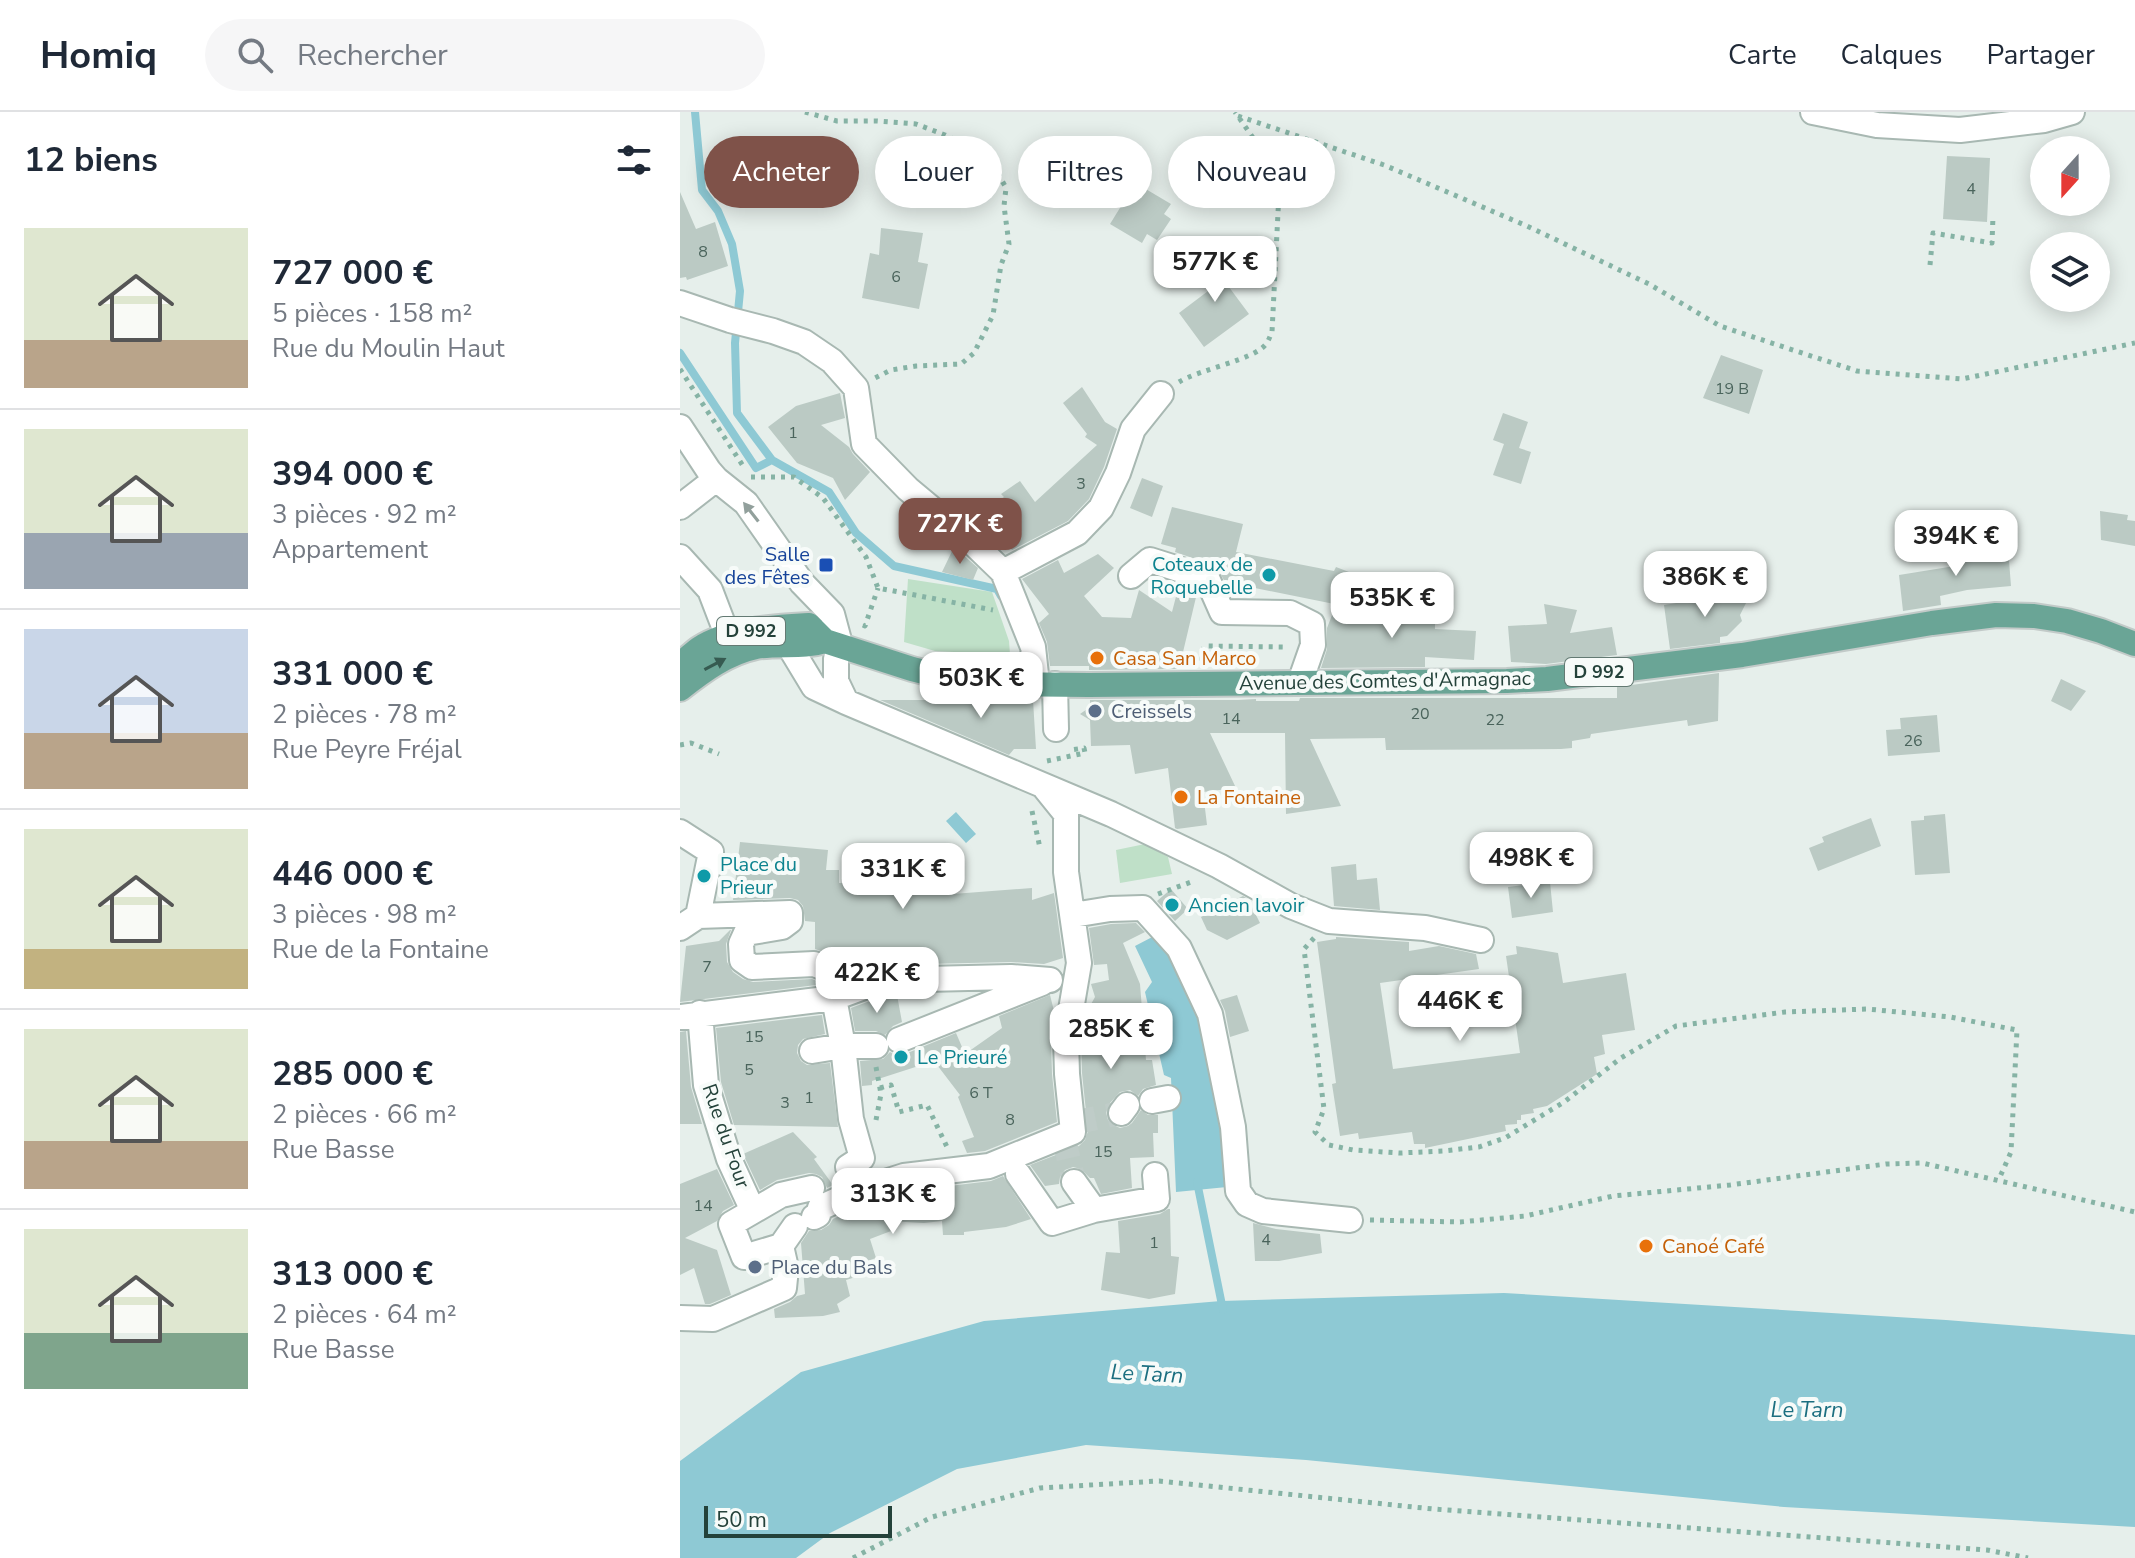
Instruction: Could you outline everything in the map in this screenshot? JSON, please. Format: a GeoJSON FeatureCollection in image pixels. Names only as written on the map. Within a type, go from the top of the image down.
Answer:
{"type":"FeatureCollection","features":[{"type":"Feature","properties":{"kind":"main road","name":"Avenue des Comtes d'Armagnac"},"geometry":{"type":"LineString","coordinates":[[680,664],[703,646],[728,637],[766,627],[809,625],[832,642],[912,669],[987,684],[1547,679],[1742,655],[1996,615],[2067,621],[2135,644]]}},
{"type":"Feature","properties":{"kind":"main road","name":"Avenue des Comtes d'Armagnac"},"geometry":{"type":"LineString","coordinates":[[680,689],[713,664],[755,647],[832,642]]}},
{"type":"Feature","properties":{"kind":"street"},"geometry":{"type":"LineString","coordinates":[[1813,112],[1877,125],[1960,130],[2044,120],[2072,112]]}},
{"type":"Feature","properties":{"kind":"street"},"geometry":{"type":"LineString","coordinates":[[680,303],[804,342],[832,361],[856,388],[864,444],[908,489],[1003,572],[1046,684],[1056,729]]}},
{"type":"Feature","properties":{"kind":"street"},"geometry":{"type":"LineString","coordinates":[[1003,572],[1077,533],[1101,508],[1118,473],[1133,429],[1161,394]]}},
{"type":"Feature","properties":{"kind":"street"},"geometry":{"type":"LineString","coordinates":[[680,427],[716,479],[746,503],[802,583],[832,614],[836,681],[846,702]]}},
{"type":"Feature","properties":{"kind":"street"},"geometry":{"type":"LineString","coordinates":[[680,507],[716,479]]}},
{"type":"Feature","properties":{"kind":"street"},"geometry":{"type":"LineString","coordinates":[[680,557],[710,590],[728,637],[755,647]]}},
{"type":"Feature","properties":{"kind":"street"},"geometry":{"type":"LineString","coordinates":[[1131,576],[1150,560],[1207,578],[1222,612],[1292,613],[1312,624],[1313,645],[1300,682]]}},
{"type":"Feature","properties":{"kind":"street"},"geometry":{"type":"LineString","coordinates":[[788,644],[814,687],[1111,814],[1226,869],[1291,906],[1329,921],[1425,928],[1481,940]]}},
{"type":"Feature","properties":{"kind":"street"},"geometry":{"type":"LineString","coordinates":[[812,1188],[781,1195],[731,1224],[744,1257],[797,1230],[818,1215],[820,1208],[857,1191],[904,1176],[1012,1165],[1073,1132],[1066,1039],[1079,963],[1066,872],[1066,814],[1034,782]]}},
{"type":"Feature","properties":{"kind":"street"},"geometry":{"type":"LineString","coordinates":[[686,836],[711,852],[699,920],[790,913],[790,921],[782,927],[746,933],[741,944],[742,960],[752,967],[814,964],[840,974],[883,980],[1011,977],[1050,980],[887,1043],[812,1051]]}},
{"type":"Feature","properties":{"kind":"street"},"geometry":{"type":"LineString","coordinates":[[1073,915],[1143,908],[1179,948],[1210,1014],[1233,1127],[1238,1191],[1247,1204],[1263,1211],[1350,1220]]}},
{"type":"Feature","properties":{"kind":"street"},"geometry":{"type":"LineString","coordinates":[[690,1015],[834,998],[883,980]]}},
{"type":"Feature","properties":{"kind":"street"},"geometry":{"type":"LineString","coordinates":[[834,998],[843,1046],[855,1163]]}},
{"type":"Feature","properties":{"kind":"street","name":"Rue du Four"},"geometry":{"type":"LineString","coordinates":[[690,1015],[706,1085],[729,1159],[753,1211]]}},
{"type":"Feature","properties":{"kind":"street"},"geometry":{"type":"LineString","coordinates":[[1012,1165],[1052,1223],[1094,1210],[1157,1199],[1155,1175]]}},
{"type":"Feature","properties":{"kind":"street"},"geometry":{"type":"LineString","coordinates":[[1074,1182],[1094,1210]]}},
{"type":"Feature","properties":{"kind":"street"},"geometry":{"type":"LineString","coordinates":[[680,1318],[713,1319],[784,1288],[786,1268],[797,1230]]}},
{"type":"Feature","properties":{"kind":"path"},"geometry":{"type":"LineString","coordinates":[[805,112],[837,121],[916,124],[977,151],[993,164],[1006,188],[1004,206],[1009,244],[1001,265],[993,315],[974,353],[961,364],[891,370],[856,388]]}},
{"type":"Feature","properties":{"kind":"path"},"geometry":{"type":"LineString","coordinates":[[1236,114],[1384,165],[1527,226],[1649,284],[1720,326],[1857,371],[1962,379],[2135,343]]}},
{"type":"Feature","properties":{"kind":"path"},"geometry":{"type":"LineString","coordinates":[[1161,394],[1191,374],[1252,354],[1266,345],[1272,332],[1279,193],[1270,162],[1236,114]]}},
{"type":"Feature","properties":{"kind":"path"},"geometry":{"type":"LineString","coordinates":[[1930,265],[1933,233],[1992,243],[1993,216]]}},
{"type":"Feature","properties":{"kind":"path"},"geometry":{"type":"LineString","coordinates":[[680,369],[750,477]]}},
{"type":"Feature","properties":{"kind":"path"},"geometry":{"type":"LineString","coordinates":[[759,477],[794,477],[823,498],[866,557],[878,588],[865,626],[853,618],[832,614]]}},
{"type":"Feature","properties":{"kind":"path"},"geometry":{"type":"LineString","coordinates":[[878,588],[999,611]]}},
{"type":"Feature","properties":{"kind":"path"},"geometry":{"type":"LineString","coordinates":[[1199,670],[1204,646],[1292,647]]}},
{"type":"Feature","properties":{"kind":"path"},"geometry":{"type":"LineString","coordinates":[[680,745],[691,743],[719,754]]}},
{"type":"Feature","properties":{"kind":"path"},"geometry":{"type":"LineString","coordinates":[[1034,782],[1042,859]]}},
{"type":"Feature","properties":{"kind":"path"},"geometry":{"type":"LineString","coordinates":[[1143,908],[1152,897],[1226,869]]}},
{"type":"Feature","properties":{"kind":"path"},"geometry":{"type":"LineString","coordinates":[[1329,921],[1304,949],[1324,1109],[1315,1132],[1329,1145],[1400,1153],[1479,1147],[1505,1138],[1564,1102],[1621,1058],[1676,1026],[1785,1012],[1867,1009],[1950,1017],[2017,1030],[2011,1152],[1999,1179]]}},
{"type":"Feature","properties":{"kind":"path"},"geometry":{"type":"LineString","coordinates":[[880,1088],[891,1085],[899,1112],[927,1105],[947,1147]]}},
{"type":"Feature","properties":{"kind":"path"},"geometry":{"type":"LineString","coordinates":[[1350,1220],[1460,1222],[1525,1216],[1613,1196],[1730,1185],[1886,1164],[1922,1163],[2135,1212]]}},
{"type":"Feature","properties":{"kind":"path"},"geometry":{"type":"LineString","coordinates":[[853,1558],[932,1517],[1040,1488],[1159,1481],[1433,1509],[1987,1550],[2028,1558]]}},
{"type":"Feature","properties":{"kind":"green space"},"geometry":{"type":"Polygon","coordinates":[[[908,579],[992,592],[1009,641],[1010,655],[935,651],[904,642],[908,579]]]}},
{"type":"Feature","properties":{"kind":"green space"},"geometry":{"type":"Polygon","coordinates":[[[1145,844],[1168,857],[1172,874],[1120,883],[1116,850],[1145,844]]]}},
{"type":"Feature","properties":{"kind":"water"},"geometry":{"type":"Polygon","coordinates":[[[956,812],[976,834],[966,843],[946,821],[956,812]]]}},
{"type":"Feature","properties":{"kind":"water"},"geometry":{"type":"Polygon","coordinates":[[[1158,934],[1201,1003],[1221,1123],[1227,1187],[1176,1192],[1171,1078],[1164,1075],[1145,992],[1152,982],[1135,946],[1158,934]]]}},
{"type":"Feature","properties":{"kind":"water","name":"Le Tarn"},"geometry":{"type":"Polygon","coordinates":[[[1504,1293],[1946,1320],[2135,1335],[2135,1527],[1784,1507],[1306,1460],[1086,1445],[957,1469],[830,1533],[796,1558],[680,1558],[680,1461],[801,1372],[984,1321],[1221,1301],[1504,1293]]]}},
{"type":"Feature","properties":{"kind":"building"},"geometry":{"type":"Polygon","coordinates":[[[1947,156],[1990,158],[1987,222],[1943,219],[1947,156]]]}},
{"type":"Feature","properties":{"kind":"building"},"geometry":{"type":"Polygon","coordinates":[[[680,192],[696,229],[715,222],[728,266],[687,280],[686,277],[680,278],[680,192]]]}},
{"type":"Feature","properties":{"kind":"building"},"geometry":{"type":"Polygon","coordinates":[[[1152,193],[1168,202],[1164,214],[1171,219],[1157,240],[1147,234],[1142,243],[1110,224],[1120,208],[1152,208],[1152,193]]]}},
{"type":"Feature","properties":{"kind":"building"},"geometry":{"type":"Polygon","coordinates":[[[881,228],[923,233],[918,262],[928,264],[919,309],[862,298],[870,253],[879,255],[881,228]]]}},
{"type":"Feature","properties":{"kind":"building"},"geometry":{"type":"Polygon","coordinates":[[[1217,250],[1236,277],[1226,283],[1249,314],[1204,347],[1179,313],[1216,285],[1200,261],[1217,250]]]}},
{"type":"Feature","properties":{"kind":"building"},"geometry":{"type":"Polygon","coordinates":[[[1721,355],[1763,370],[1749,414],[1703,398],[1721,355]]]}},
{"type":"Feature","properties":{"kind":"building"},"geometry":{"type":"Polygon","coordinates":[[[1082,387],[1105,422],[1117,429],[1104,467],[1089,499],[1068,521],[1012,550],[995,529],[991,538],[976,517],[1020,481],[1035,502],[1097,445],[1085,437],[1087,434],[1063,403],[1082,387]]]}},
{"type":"Feature","properties":{"kind":"building"},"geometry":{"type":"Polygon","coordinates":[[[840,393],[845,418],[821,425],[849,447],[870,472],[845,500],[833,478],[797,463],[768,427],[796,406],[840,393]]]}},
{"type":"Feature","properties":{"kind":"building"},"geometry":{"type":"Polygon","coordinates":[[[1503,413],[1528,422],[1519,448],[1531,452],[1521,484],[1493,475],[1504,444],[1493,440],[1503,413]]]}},
{"type":"Feature","properties":{"kind":"building"},"geometry":{"type":"Polygon","coordinates":[[[1142,478],[1163,486],[1152,517],[1130,508],[1142,478]]]}},
{"type":"Feature","properties":{"kind":"building"},"geometry":{"type":"Polygon","coordinates":[[[1172,507],[1243,524],[1236,552],[1334,571],[1336,567],[1362,577],[1349,607],[1225,582],[1216,566],[1161,544],[1172,507]]]}},
{"type":"Feature","properties":{"kind":"building"},"geometry":{"type":"Polygon","coordinates":[[[2100,511],[2128,515],[2127,520],[2135,521],[2135,546],[2101,540],[2100,511]]]}},
{"type":"Feature","properties":{"kind":"building"},"geometry":{"type":"Polygon","coordinates":[[[954,547],[978,568],[973,580],[942,572],[954,547]]]}},
{"type":"Feature","properties":{"kind":"building"},"geometry":{"type":"Polygon","coordinates":[[[2008,548],[2011,586],[1940,596],[1941,605],[1903,611],[1899,575],[1961,565],[1960,551],[2008,548]]]}},
{"type":"Feature","properties":{"kind":"building"},"geometry":{"type":"Polygon","coordinates":[[[1098,554],[1114,568],[1084,596],[1102,617],[1131,618],[1139,590],[1172,612],[1179,585],[1196,590],[1179,669],[1089,670],[1089,666],[1050,666],[1047,642],[1039,623],[1049,614],[1022,579],[1058,560],[1064,573],[1098,554]]]}},
{"type":"Feature","properties":{"kind":"building"},"geometry":{"type":"Polygon","coordinates":[[[1750,588],[1743,598],[1747,601],[1740,615],[1742,621],[1727,636],[1720,637],[1720,643],[1670,649],[1664,605],[1713,597],[1714,591],[1750,588]]]}},
{"type":"Feature","properties":{"kind":"building"},"geometry":{"type":"Polygon","coordinates":[[[1544,604],[1577,610],[1570,633],[1612,627],[1617,655],[1546,664],[1511,662],[1508,626],[1547,624],[1544,604]]]}},
{"type":"Feature","properties":{"kind":"building"},"geometry":{"type":"Polygon","coordinates":[[[1334,610],[1435,610],[1435,629],[1476,631],[1474,660],[1425,657],[1425,667],[1321,668],[1327,649],[1327,628],[1334,610]]]}},
{"type":"Feature","properties":{"kind":"building"},"geometry":{"type":"Polygon","coordinates":[[[1719,673],[1718,721],[1688,726],[1687,720],[1591,734],[1590,738],[1572,741],[1572,748],[1386,750],[1385,738],[1310,739],[1341,806],[1286,814],[1285,733],[1210,733],[1236,788],[1203,792],[1207,825],[1177,829],[1168,768],[1135,774],[1130,745],[1091,746],[1090,720],[1080,714],[1090,707],[1090,700],[1617,698],[1617,687],[1719,673]]]}},
{"type":"Feature","properties":{"kind":"building"},"geometry":{"type":"Polygon","coordinates":[[[2061,679],[2086,691],[2071,711],[2051,701],[2061,679]]]}},
{"type":"Feature","properties":{"kind":"building"},"geometry":{"type":"Polygon","coordinates":[[[880,700],[1033,700],[1036,749],[1014,749],[1009,755],[880,700]]]}},
{"type":"Feature","properties":{"kind":"building"},"geometry":{"type":"Polygon","coordinates":[[[1937,715],[1940,752],[1888,756],[1886,730],[1901,729],[1900,718],[1937,715]]]}},
{"type":"Feature","properties":{"kind":"building"},"geometry":{"type":"Polygon","coordinates":[[[1945,814],[1950,873],[1915,875],[1911,821],[1945,814]]]}},
{"type":"Feature","properties":{"kind":"building"},"geometry":{"type":"Polygon","coordinates":[[[1871,818],[1881,846],[1818,871],[1809,848],[1824,842],[1822,837],[1871,818]]]}},
{"type":"Feature","properties":{"kind":"building"},"geometry":{"type":"Polygon","coordinates":[[[740,842],[828,850],[826,870],[839,870],[839,883],[901,885],[902,856],[955,861],[953,894],[1032,888],[1032,900],[1054,893],[1063,958],[1044,964],[882,965],[844,959],[815,949],[815,922],[805,921],[803,906],[798,900],[733,900],[740,842]]]}},
{"type":"Feature","properties":{"kind":"building"},"geometry":{"type":"Polygon","coordinates":[[[1356,864],[1357,880],[1377,878],[1380,910],[1334,906],[1331,867],[1356,864]]]}},
{"type":"Feature","properties":{"kind":"building"},"geometry":{"type":"Polygon","coordinates":[[[1550,882],[1553,912],[1512,918],[1508,887],[1550,882]]]}},
{"type":"Feature","properties":{"kind":"building","name":"Ancien lavoir"},"geometry":{"type":"Polygon","coordinates":[[[1171,889],[1188,909],[1175,921],[1157,901],[1171,889]]]}},
{"type":"Feature","properties":{"kind":"building"},"geometry":{"type":"Polygon","coordinates":[[[1243,896],[1248,899],[1260,923],[1227,940],[1207,930],[1201,917],[1243,896]]]}},
{"type":"Feature","properties":{"kind":"building"},"geometry":{"type":"Polygon","coordinates":[[[1136,923],[1145,932],[1123,943],[1140,984],[1146,1060],[1152,1060],[1156,1085],[1143,1089],[1138,1096],[1130,1090],[1120,1092],[1106,1112],[1111,1124],[1120,1128],[1132,1123],[1141,1110],[1148,1115],[1158,1115],[1158,1133],[1153,1133],[1154,1157],[1130,1158],[1132,1188],[1101,1194],[1094,1178],[1073,1167],[1065,1170],[1059,1184],[1045,1186],[1030,1165],[1079,1146],[1088,1131],[1081,1040],[1085,1015],[1095,997],[1091,984],[1109,980],[1107,964],[1094,965],[1089,928],[1136,923]]]}},
{"type":"Feature","properties":{"kind":"building"},"geometry":{"type":"Polygon","coordinates":[[[730,930],[726,944],[727,962],[733,972],[743,979],[753,982],[812,979],[824,984],[680,1002],[686,946],[719,941],[730,930]]]}},
{"type":"Feature","properties":{"kind":"building"},"geometry":{"type":"Polygon","coordinates":[[[1336,937],[1409,942],[1409,951],[1439,946],[1476,954],[1479,969],[1380,983],[1393,1069],[1520,1053],[1506,956],[1517,954],[1516,946],[1558,953],[1563,983],[1626,973],[1635,1030],[1602,1035],[1605,1054],[1594,1057],[1597,1074],[1547,1106],[1521,1115],[1517,1124],[1505,1125],[1506,1131],[1425,1148],[1425,1144],[1414,1144],[1412,1132],[1359,1139],[1358,1133],[1340,1136],[1317,942],[1336,937]]]}},
{"type":"Feature","properties":{"kind":"building"},"geometry":{"type":"Polygon","coordinates":[[[886,995],[897,995],[902,1022],[885,1035],[876,1031],[855,1031],[851,1008],[886,995]]]}},
{"type":"Feature","properties":{"kind":"building"},"geometry":{"type":"Polygon","coordinates":[[[1050,995],[1055,1015],[1051,1039],[1057,1122],[985,1151],[967,1153],[962,1141],[974,1137],[958,1097],[960,1095],[934,1061],[862,1086],[860,1061],[883,1059],[890,1052],[905,1054],[956,1033],[965,1054],[1002,1028],[999,1016],[1050,995]]]}},
{"type":"Feature","properties":{"kind":"building"},"geometry":{"type":"Polygon","coordinates":[[[1237,995],[1249,1031],[1230,1037],[1220,1000],[1237,995]]]}},
{"type":"Feature","properties":{"kind":"building"},"geometry":{"type":"Polygon","coordinates":[[[822,1015],[825,1034],[803,1039],[797,1053],[807,1065],[830,1063],[838,1127],[734,1125],[721,1082],[716,1028],[822,1015]]]}},
{"type":"Feature","properties":{"kind":"building"},"geometry":{"type":"Polygon","coordinates":[[[686,1031],[691,1087],[702,1124],[680,1124],[680,1032],[686,1031]]]}},
{"type":"Feature","properties":{"kind":"building"},"geometry":{"type":"Polygon","coordinates":[[[793,1132],[817,1157],[814,1159],[833,1185],[827,1188],[822,1177],[809,1173],[777,1180],[760,1190],[743,1154],[793,1132]]]}},
{"type":"Feature","properties":{"kind":"building"},"geometry":{"type":"Polygon","coordinates":[[[717,1169],[734,1205],[723,1211],[717,1221],[685,1238],[717,1250],[731,1295],[705,1304],[694,1268],[680,1275],[680,1184],[717,1169]]]}},
{"type":"Feature","properties":{"kind":"building"},"geometry":{"type":"Polygon","coordinates":[[[1003,1176],[1031,1219],[1006,1227],[964,1232],[964,1235],[943,1235],[942,1221],[887,1221],[891,1231],[870,1239],[876,1258],[856,1265],[859,1276],[846,1280],[850,1296],[837,1304],[840,1312],[823,1316],[775,1318],[774,1309],[805,1294],[801,1243],[809,1231],[821,1230],[833,1219],[862,1205],[907,1191],[991,1181],[1003,1176]]]}},
{"type":"Feature","properties":{"kind":"building"},"geometry":{"type":"Polygon","coordinates":[[[1168,1209],[1171,1256],[1179,1257],[1175,1294],[1149,1299],[1101,1290],[1106,1252],[1120,1253],[1118,1221],[1160,1214],[1168,1209]]]}},
{"type":"Feature","properties":{"kind":"building"},"geometry":{"type":"Polygon","coordinates":[[[1253,1223],[1320,1234],[1322,1253],[1279,1261],[1255,1261],[1253,1223]]]}},
{"type":"Feature","properties":{"kind":"waterway"},"geometry":{"type":"LineString","coordinates":[[695,112],[702,190],[718,211],[732,244],[740,291],[735,343],[737,413],[772,460],[829,492],[856,533],[894,566],[997,589],[1001,596]]}},
{"type":"Feature","properties":{"kind":"waterway"},"geometry":{"type":"LineString","coordinates":[[680,353],[756,468],[772,460]]}},
{"type":"Feature","properties":{"kind":"waterway"},"geometry":{"type":"LineString","coordinates":[[1197,1182],[1223,1310]]}},
{"type":"Feature","properties":{"kind":"tunnel"},"geometry":{"type":"LineString","coordinates":[[1072,1123],[1121,1113]]}},
{"type":"Feature","properties":{"kind":"tunnel"},"geometry":{"type":"LineString","coordinates":[[1063,1135],[1074,1182]]}},
{"type":"Feature","properties":{"kind":"place","name":"Salle des Fêtes"},"geometry":{"type":"Point","coordinates":[826,565]}},
{"type":"Feature","properties":{"kind":"place","name":"Coteaux de Roquebelle"},"geometry":{"type":"Point","coordinates":[1269,575]}},
{"type":"Feature","properties":{"kind":"place","name":"Casa San Marco"},"geometry":{"type":"Point","coordinates":[1097,658]}},
{"type":"Feature","properties":{"kind":"place","name":"Creissels"},"geometry":{"type":"Point","coordinates":[1095,711]}},
{"type":"Feature","properties":{"kind":"place","name":"La Fontaine"},"geometry":{"type":"Point","coordinates":[1181,797]}},
{"type":"Feature","properties":{"kind":"place","name":"Place du Prieur"},"geometry":{"type":"Point","coordinates":[704,876]}},
{"type":"Feature","properties":{"kind":"place","name":"Ancien lavoir"},"geometry":{"type":"Point","coordinates":[1172,905]}},
{"type":"Feature","properties":{"kind":"place","name":"Le Prieuré"},"geometry":{"type":"Point","coordinates":[901,1057]}},
{"type":"Feature","properties":{"kind":"place","name":"Canoé Café"},"geometry":{"type":"Point","coordinates":[1646,1246]}},
{"type":"Feature","properties":{"kind":"place","name":"Place du Bals"},"geometry":{"type":"Point","coordinates":[755,1267]}}]}
